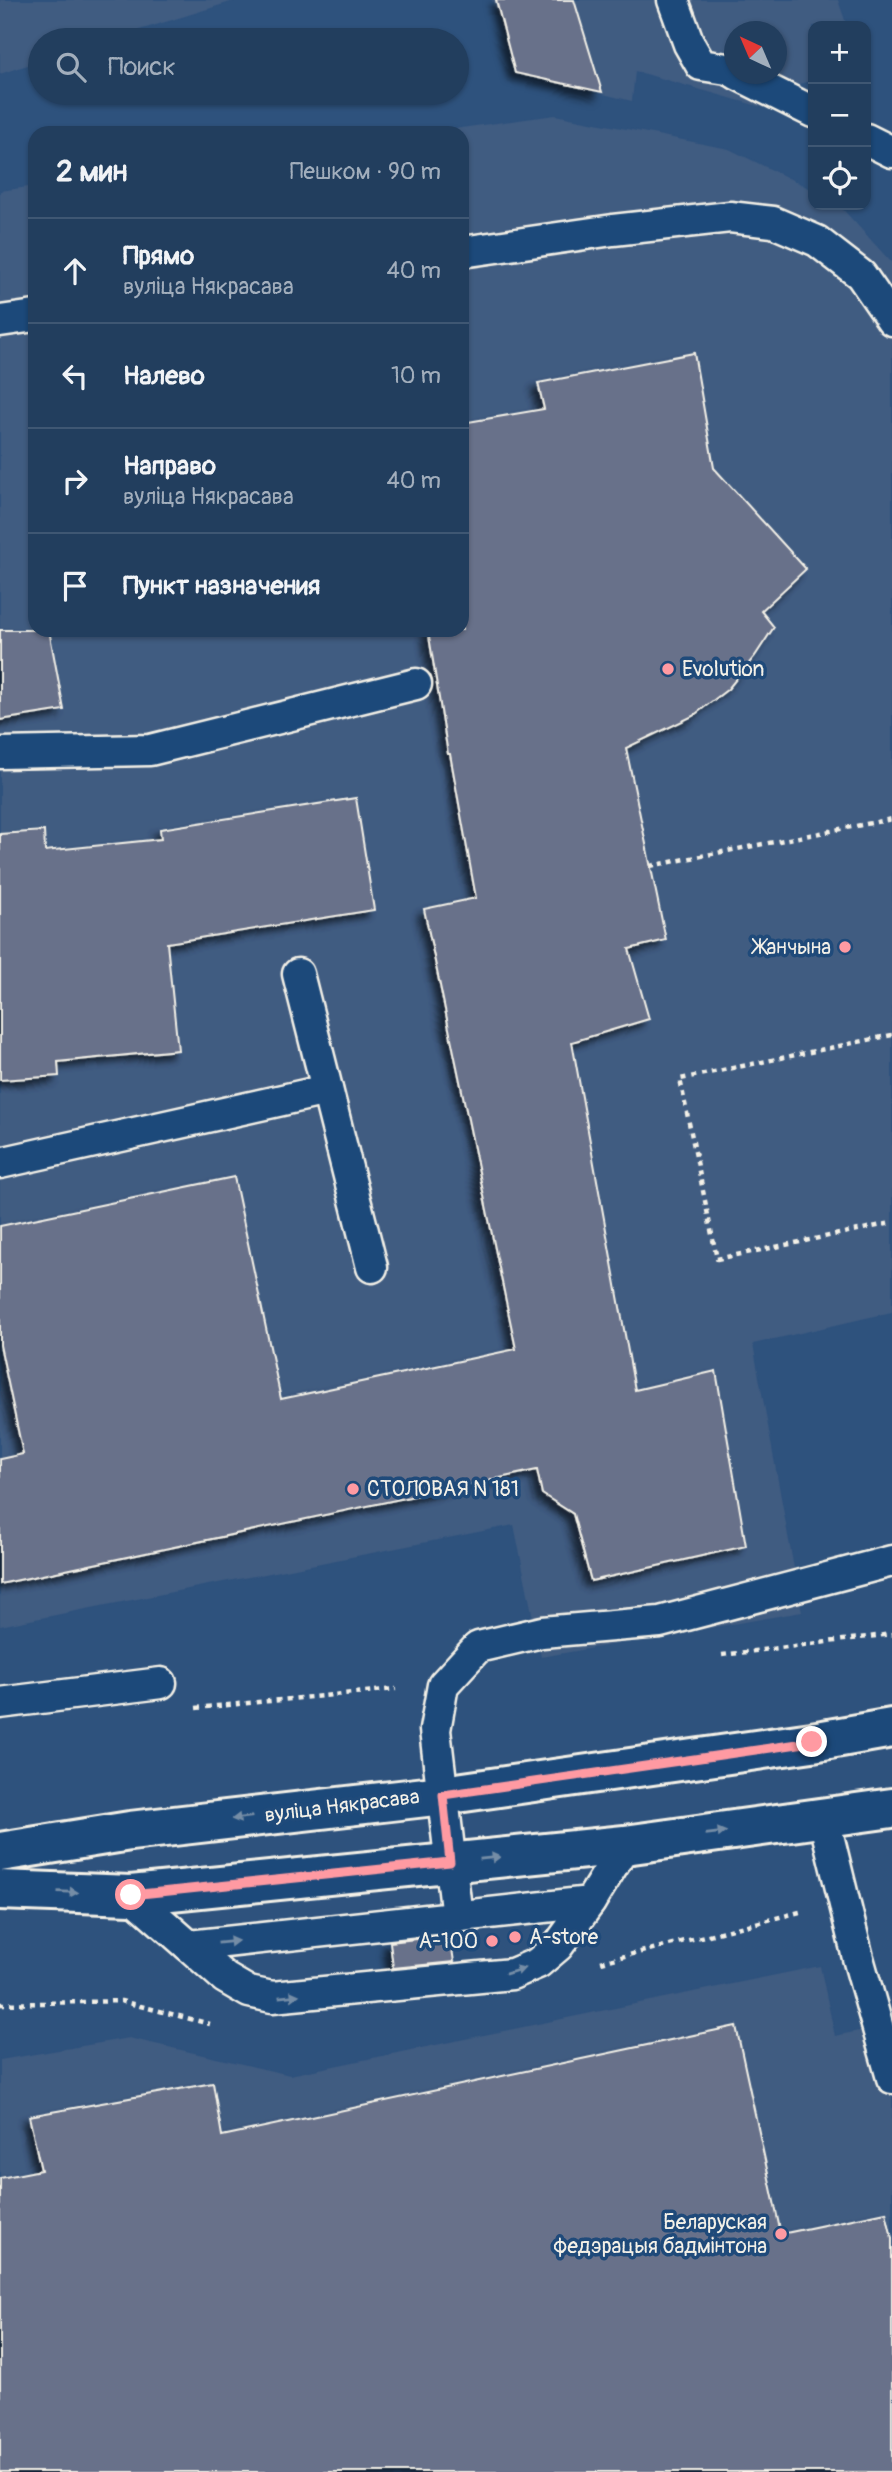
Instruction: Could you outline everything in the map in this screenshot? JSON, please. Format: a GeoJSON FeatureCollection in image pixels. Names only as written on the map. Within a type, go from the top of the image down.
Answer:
{"type":"FeatureCollection","features":[{"type":"Feature","properties":{"kind":"main road","name":"вуліца Някрасава"},"geometry":{"type":"LineString","coordinates":[[0,1852],[130,1830],[443,1795],[892,1728]]}},
{"type":"Feature","properties":{"kind":"main road"},"geometry":{"type":"LineString","coordinates":[[0,1890],[131,1895],[625,1844],[892,1808]]}},
{"type":"Feature","properties":{"kind":"lane"},"geometry":{"type":"LineString","coordinates":[[673,0],[689,44],[701,65],[724,69]]}},
{"type":"Feature","properties":{"kind":"lane"},"geometry":{"type":"LineString","coordinates":[[758,84],[808,109]]}},
{"type":"Feature","properties":{"kind":"lane"},"geometry":{"type":"LineString","coordinates":[[871,142],[892,152]]}},
{"type":"Feature","properties":{"kind":"lane"},"geometry":{"type":"LineString","coordinates":[[469,251],[613,230],[730,217],[773,222],[817,241],[861,275],[892,320]]}},
{"type":"Feature","properties":{"kind":"lane"},"geometry":{"type":"LineString","coordinates":[[0,321],[28,317]]}},
{"type":"Feature","properties":{"kind":"lane"},"geometry":{"type":"LineString","coordinates":[[0,753],[150,750],[416,684]]}},
{"type":"Feature","properties":{"kind":"lane"},"geometry":{"type":"LineString","coordinates":[[298,974],[372,1267]]}},
{"type":"Feature","properties":{"kind":"lane"},"geometry":{"type":"LineString","coordinates":[[0,1163],[327,1090]]}},
{"type":"Feature","properties":{"kind":"lane"},"geometry":{"type":"LineString","coordinates":[[457,1917],[435,1730],[443,1685],[478,1647],[542,1632],[660,1622],[892,1561]]}},
{"type":"Feature","properties":{"kind":"lane"},"geometry":{"type":"LineString","coordinates":[[0,1703],[161,1683]]}},
{"type":"Feature","properties":{"kind":"lane"},"geometry":{"type":"LineString","coordinates":[[824,1819],[858,1958],[892,2078]]}},
{"type":"Feature","properties":{"kind":"lane"},"geometry":{"type":"LineString","coordinates":[[131,1895],[225,1978],[249,1992],[272,1997],[512,1974],[538,1963],[558,1946],[590,1902],[625,1844]]}},
{"type":"Feature","properties":{"kind":"lane"},"geometry":{"type":"LineString","coordinates":[[188,1946],[590,1902]]}},
{"type":"Feature","properties":{"kind":"path"},"geometry":{"type":"LineString","coordinates":[[650,866],[892,819]]}},
{"type":"Feature","properties":{"kind":"path"},"geometry":{"type":"LineString","coordinates":[[892,1035],[680,1079],[717,1259],[892,1223]]}},
{"type":"Feature","properties":{"kind":"shaded area"},"geometry":{"type":"Polygon","coordinates":[[[0,0],[237,0],[146,28],[28,28],[28,65],[0,74],[0,0]]]}},
{"type":"Feature","properties":{"kind":"shaded area"},"geometry":{"type":"Polygon","coordinates":[[[492,0],[838,0],[845,21],[808,21],[808,82],[773,92],[765,108],[635,71],[632,101],[515,73],[492,0]]]}},
{"type":"Feature","properties":{"kind":"shaded area"},"geometry":{"type":"Polygon","coordinates":[[[555,115],[729,149],[808,188],[808,210],[844,210],[892,263],[892,1312],[753,1344],[802,1612],[541,1657],[514,1525],[0,1626],[0,191],[28,187],[28,637],[469,637],[469,127],[555,115]]]}},
{"type":"Feature","properties":{"kind":"shaded area"},"geometry":{"type":"Polygon","coordinates":[[[820,1966],[835,2036],[892,2024],[892,2472],[0,2472],[0,2060],[129,2038],[290,2075],[820,1966]]]}},
{"type":"Feature","properties":{"kind":"building"},"geometry":{"type":"Polygon","coordinates":[[[496,0],[574,0],[602,92],[515,73],[496,0]]]}},
{"type":"Feature","properties":{"kind":"building"},"geometry":{"type":"Polygon","coordinates":[[[694,353],[714,468],[806,569],[761,611],[774,627],[728,689],[693,716],[626,748],[666,940],[629,949],[649,1019],[572,1042],[635,1390],[716,1371],[746,1546],[591,1581],[573,1514],[542,1494],[537,1470],[0,1584],[0,1459],[23,1454],[0,1345],[0,1226],[234,1177],[281,1399],[516,1349],[424,909],[476,898],[448,754],[429,637],[469,637],[469,422],[544,409],[538,383],[694,353]]]}},
{"type":"Feature","properties":{"kind":"building"},"geometry":{"type":"Polygon","coordinates":[[[0,630],[28,630],[28,637],[50,637],[64,710],[0,720],[0,630]]]}},
{"type":"Feature","properties":{"kind":"building"},"geometry":{"type":"Polygon","coordinates":[[[356,798],[374,910],[167,943],[178,1050],[58,1062],[59,1076],[0,1080],[0,834],[44,831],[45,851],[161,839],[160,829],[356,798]]]}},
{"type":"Feature","properties":{"kind":"building"},"geometry":{"type":"Polygon","coordinates":[[[450,1935],[454,1962],[393,1968],[390,1942],[450,1935]]]}},
{"type":"Feature","properties":{"kind":"building"},"geometry":{"type":"Polygon","coordinates":[[[736,2026],[781,2234],[886,2212],[892,2238],[892,2472],[0,2472],[0,2178],[41,2170],[29,2116],[213,2083],[222,2136],[736,2026]]]}},
{"type":"Feature","properties":{"kind":"place","name":"Evolution"},"geometry":{"type":"Point","coordinates":[668,669]}},
{"type":"Feature","properties":{"kind":"place","name":"Жанчына"},"geometry":{"type":"Point","coordinates":[845,947]}},
{"type":"Feature","properties":{"kind":"place","name":"СТОЛОВАЯ N 181"},"geometry":{"type":"Point","coordinates":[353,1489]}},
{"type":"Feature","properties":{"kind":"place","name":"А-store"},"geometry":{"type":"Point","coordinates":[515,1937]}},
{"type":"Feature","properties":{"kind":"place","name":"А-100"},"geometry":{"type":"Point","coordinates":[492,1941]}},
{"type":"Feature","properties":{"kind":"place","name":"Беларуская федэрацыя бадмінтона"},"geometry":{"type":"Point","coordinates":[781,2234]}},
{"type":"Feature","properties":{"kind":"route"},"geometry":{"type":"LineString","coordinates":[[131,1895],[450,1862],[443,1795],[812,1742]]}}]}
